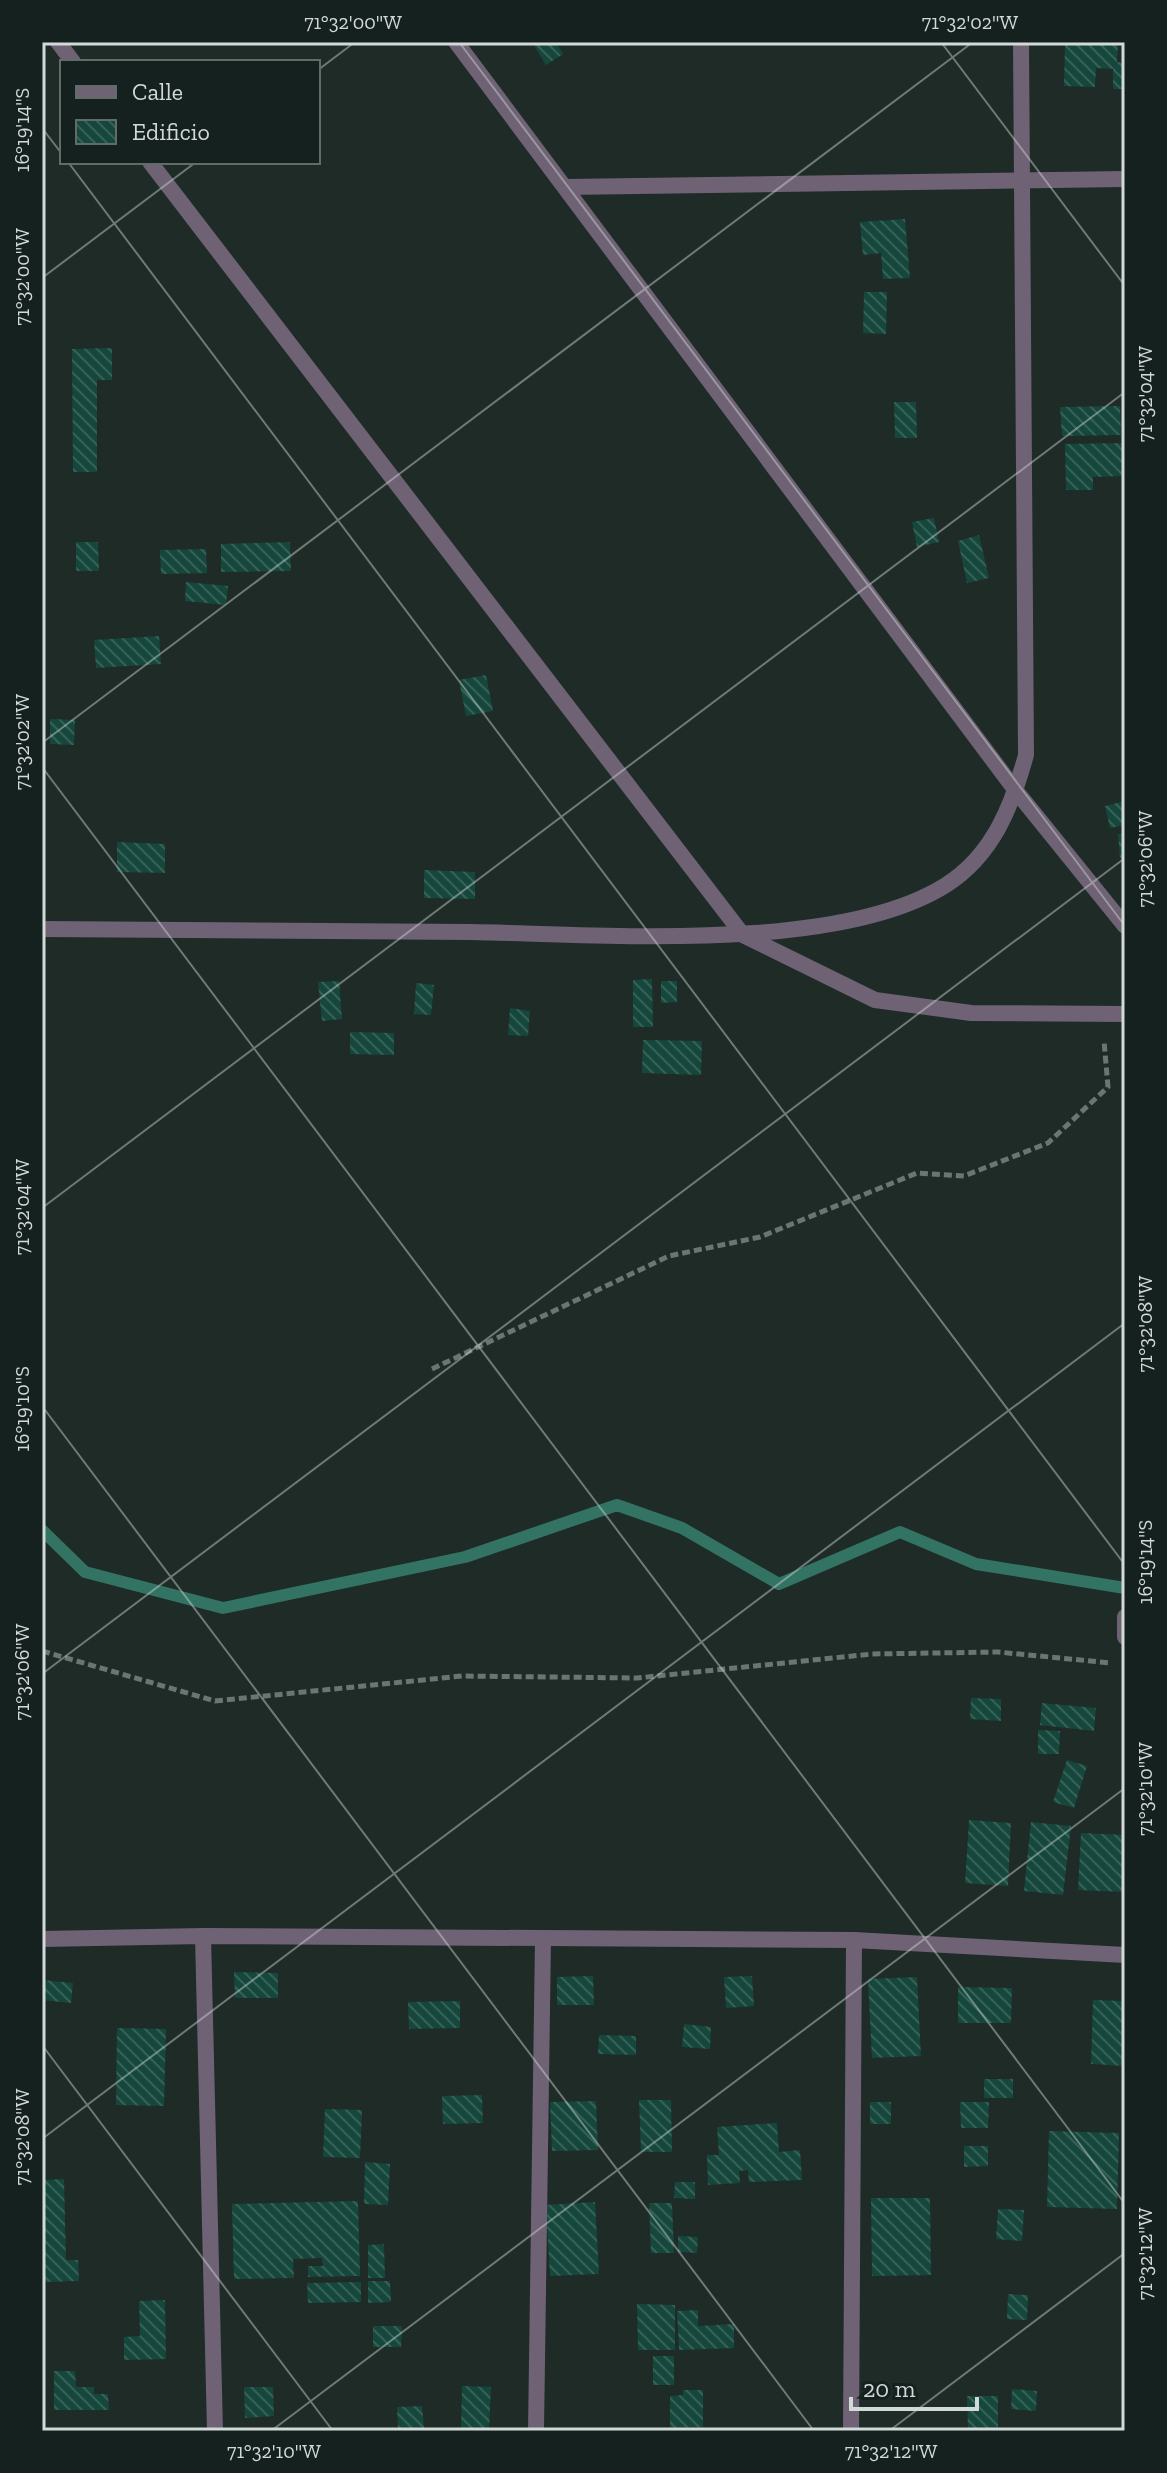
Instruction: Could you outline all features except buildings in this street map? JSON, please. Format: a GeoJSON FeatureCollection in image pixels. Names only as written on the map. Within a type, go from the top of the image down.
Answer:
{"type":"FeatureCollection","features":[{"type":"Feature","properties":{"kind":"street"},"geometry":{"type":"LineString","coordinates":[[58,42],[72,60]]}},
{"type":"Feature","properties":{"kind":"street"},"geometry":{"type":"LineString","coordinates":[[456,42],[1016,791],[1125,926]]}},
{"type":"Feature","properties":{"kind":"street"},"geometry":{"type":"LineString","coordinates":[[42,929],[743,935],[874,916],[946,885],[993,842],[1016,791],[1026,755],[1021,42]]}},
{"type":"Feature","properties":{"kind":"street"},"geometry":{"type":"LineString","coordinates":[[152,164],[743,935],[875,1000],[971,1013],[1125,1014]]}},
{"type":"Feature","properties":{"kind":"street"},"geometry":{"type":"LineString","coordinates":[[565,187],[1125,179]]}},
{"type":"Feature","properties":{"kind":"street"},"geometry":{"type":"LineString","coordinates":[[1125,1617],[1125,1637]]}},
{"type":"Feature","properties":{"kind":"street"},"geometry":{"type":"LineString","coordinates":[[203,1936],[215,2431]]}},
{"type":"Feature","properties":{"kind":"street"},"geometry":{"type":"LineString","coordinates":[[42,1939],[203,1936],[854,1940],[1125,1955]]}},
{"type":"Feature","properties":{"kind":"street"},"geometry":{"type":"LineString","coordinates":[[536,2431],[543,1939]]}},
{"type":"Feature","properties":{"kind":"street"},"geometry":{"type":"LineString","coordinates":[[851,2431],[854,1940]]}},
{"type":"Feature","properties":{"kind":"path"},"geometry":{"type":"LineString","coordinates":[[432,1369],[669,1256],[760,1237],[917,1173],[964,1176],[1048,1143],[1108,1087],[1102,1012]]}},
{"type":"Feature","properties":{"kind":"path"},"geometry":{"type":"LineString","coordinates":[[42,1651],[215,1701],[462,1676],[637,1678],[872,1654],[998,1652],[1091,1663],[1125,1662]]}},
{"type":"Feature","properties":{"kind":"waterway"},"geometry":{"type":"LineString","coordinates":[[42,1530],[85,1572],[223,1608],[465,1557],[617,1505],[682,1528],[779,1584],[900,1532],[976,1564],[1125,1588]]}}]}
